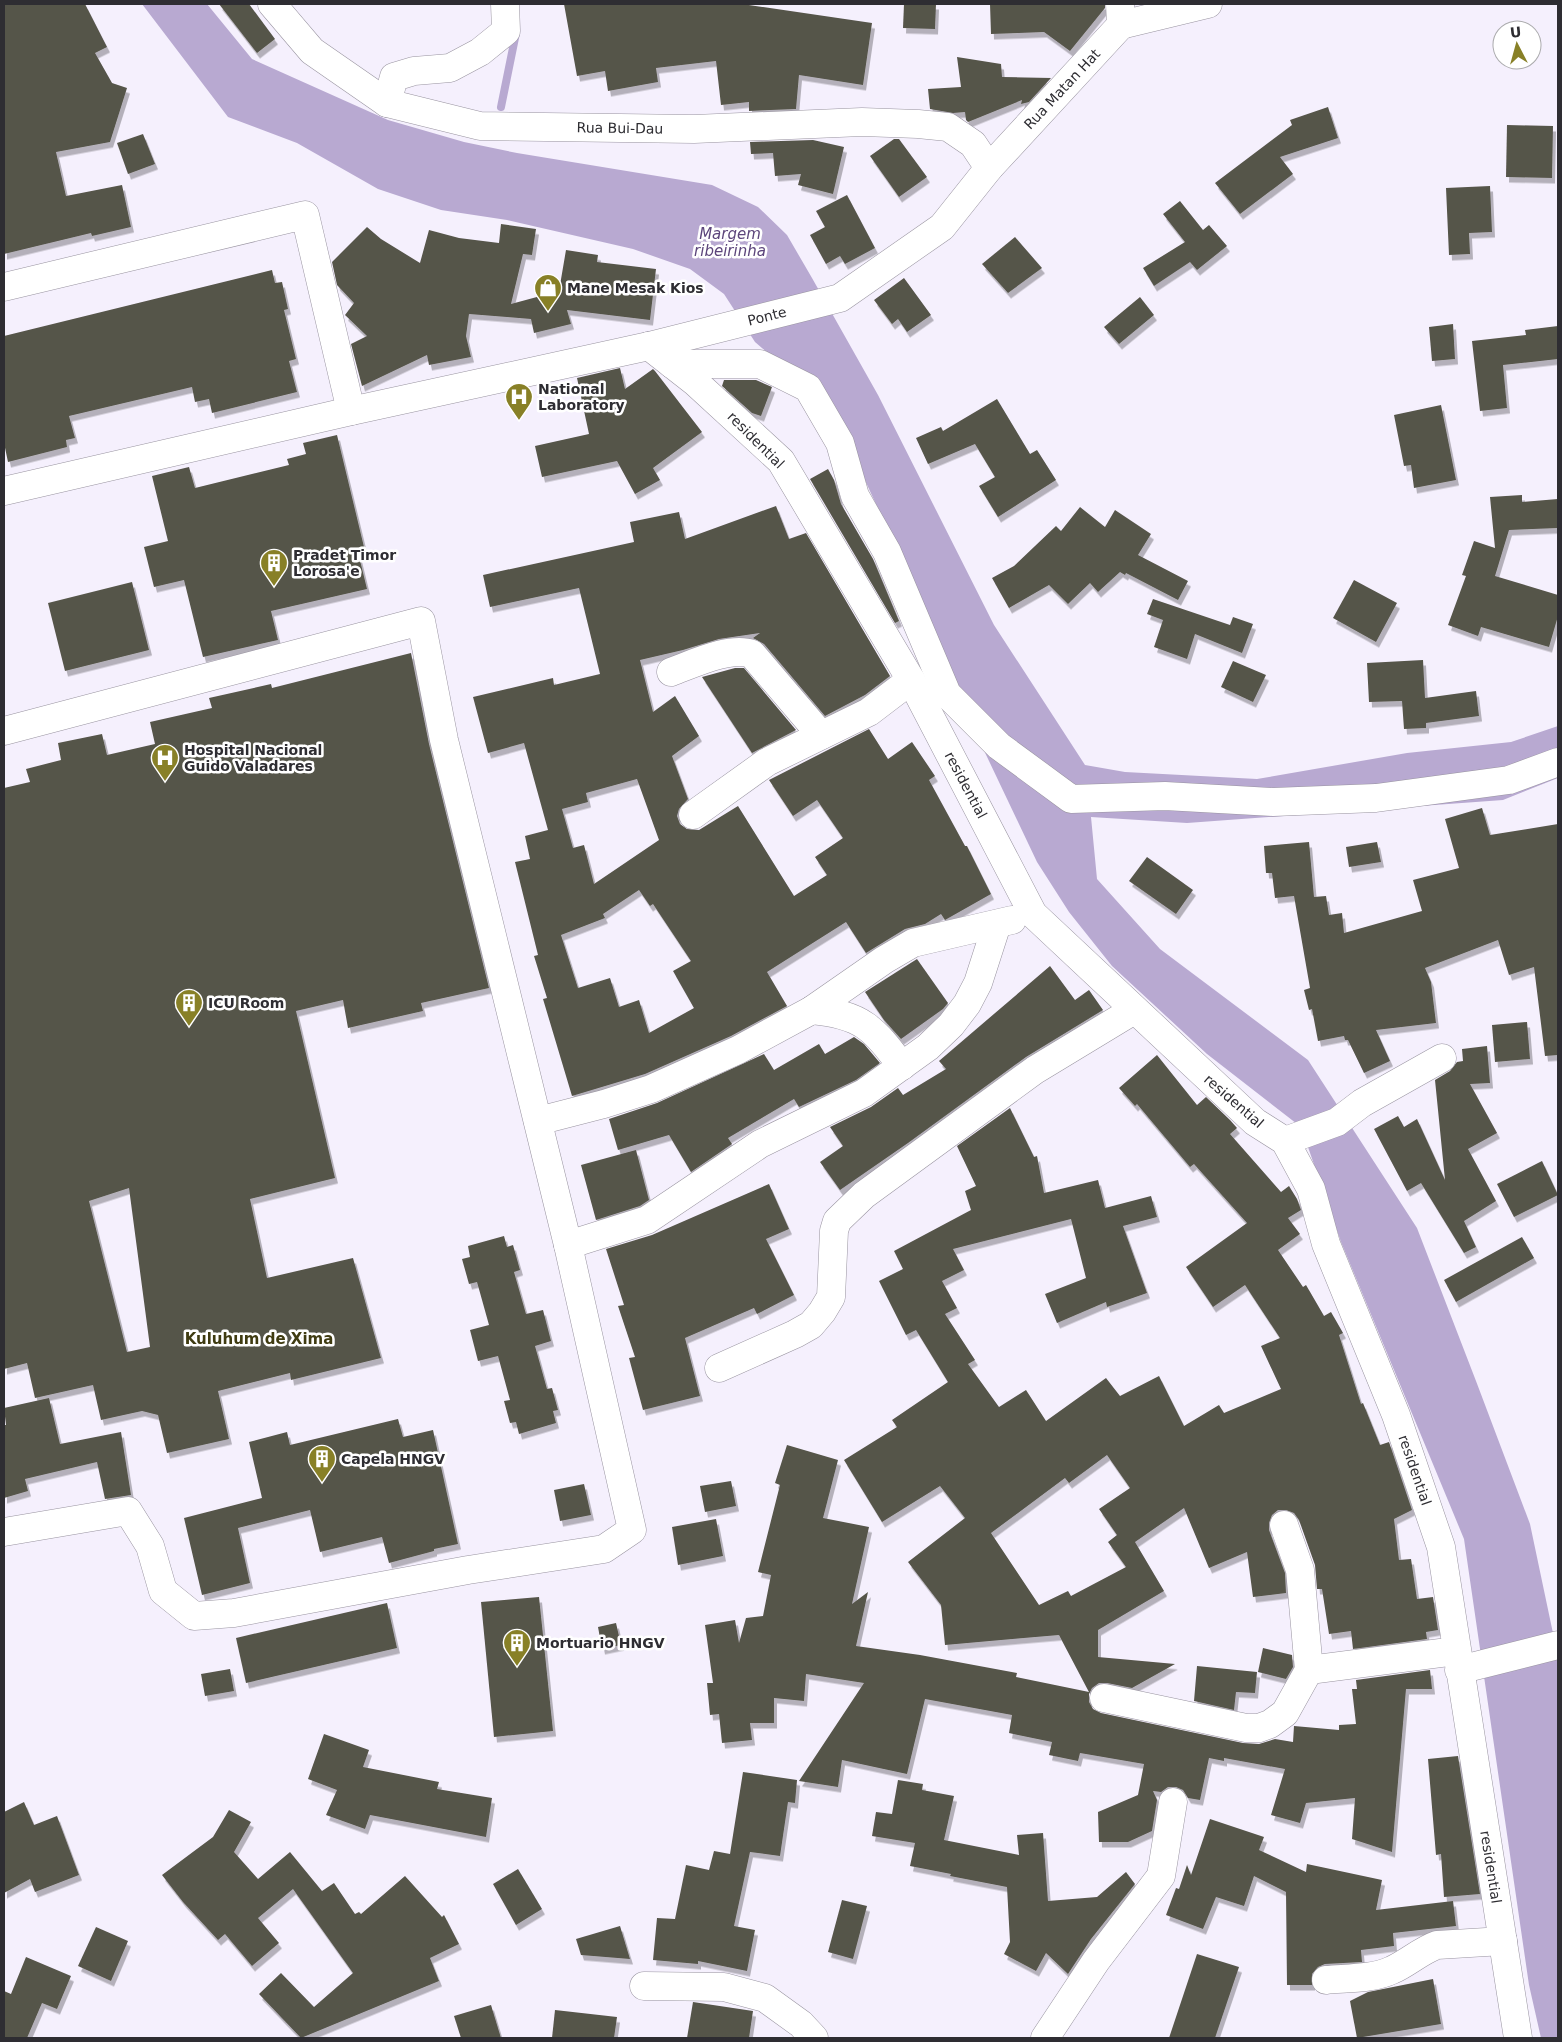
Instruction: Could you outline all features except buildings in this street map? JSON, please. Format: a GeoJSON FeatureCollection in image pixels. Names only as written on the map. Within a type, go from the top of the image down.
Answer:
{"type":"FeatureCollection","features":[{"type":"Feature","properties":{"kind":"street","name":"Rua Bui-Dau"},"geometry":{"type":"LineString","coordinates":[[272,4],[312,51],[387,103],[480,126],[694,129],[862,122],[948,127],[973,144],[989,168]]}},
{"type":"Feature","properties":{"kind":"street"},"geometry":{"type":"LineString","coordinates":[[387,103],[394,77],[414,71],[450,68],[480,52],[506,32],[505,4]]}},
{"type":"Feature","properties":{"kind":"street"},"geometry":{"type":"LineString","coordinates":[[1121,14],[1208,4]]}},
{"type":"Feature","properties":{"kind":"street","name":"Rua Matan Hat"},"geometry":{"type":"LineString","coordinates":[[840,298],[942,227],[989,168],[1121,14]]}},
{"type":"Feature","properties":{"kind":"street"},"geometry":{"type":"LineString","coordinates":[[4,287],[304,215],[352,411]]}},
{"type":"Feature","properties":{"kind":"street","name":"Ponte"},"geometry":{"type":"LineString","coordinates":[[4,491],[352,411],[649,346],[840,298]]}},
{"type":"Feature","properties":{"kind":"street","name":"residential"},"geometry":{"type":"LineString","coordinates":[[649,346],[695,382],[781,461],[911,680],[1033,914],[1255,1122],[1285,1141],[1311,1189],[1326,1244],[1396,1415],[1441,1547],[1464,1662],[1502,1941],[1518,2038]]}},
{"type":"Feature","properties":{"kind":"street"},"geometry":{"type":"LineString","coordinates":[[672,364],[760,364],[808,388],[840,443],[856,496],[887,552],[947,694],[999,746],[1071,799],[1165,796],[1273,802],[1376,798],[1509,780],[1558,762]]}},
{"type":"Feature","properties":{"kind":"street"},"geometry":{"type":"LineString","coordinates":[[4,731],[54,716],[421,621],[444,740],[568,1245],[632,1530],[604,1549],[468,1570],[234,1613],[194,1616],[163,1591],[150,1546],[128,1510],[4,1532]]}},
{"type":"Feature","properties":{"kind":"street"},"geometry":{"type":"LineString","coordinates":[[671,672],[732,652],[743,651],[752,654],[821,735]]}},
{"type":"Feature","properties":{"kind":"street"},"geometry":{"type":"LineString","coordinates":[[693,815],[767,762],[869,712],[911,680]]}},
{"type":"Feature","properties":{"kind":"street"},"geometry":{"type":"LineString","coordinates":[[538,1121],[604,1104],[650,1089],[738,1050],[812,1010],[884,960],[914,942],[1033,914]]}},
{"type":"Feature","properties":{"kind":"street"},"geometry":{"type":"LineString","coordinates":[[568,1245],[647,1220],[760,1144],[850,1101],[928,1047],[951,1025],[967,1004],[978,983],[997,924]]}},
{"type":"Feature","properties":{"kind":"street"},"geometry":{"type":"LineString","coordinates":[[812,1010],[832,1012],[860,1021],[872,1028],[902,1066]]}},
{"type":"Feature","properties":{"kind":"street"},"geometry":{"type":"LineString","coordinates":[[719,1368],[795,1334],[811,1325],[822,1312],[832,1297],[834,1231],[837,1221],[864,1195],[1035,1070],[1134,1010]]}},
{"type":"Feature","properties":{"kind":"street"},"geometry":{"type":"LineString","coordinates":[[1285,1141],[1337,1122],[1362,1103],[1442,1058]]}},
{"type":"Feature","properties":{"kind":"street"},"geometry":{"type":"LineString","coordinates":[[1104,1698],[1246,1728],[1259,1728],[1270,1724],[1285,1713],[1308,1670],[1300,1570],[1284,1526]]}},
{"type":"Feature","properties":{"kind":"street"},"geometry":{"type":"LineString","coordinates":[[1308,1670],[1464,1662],[1558,1644]]}},
{"type":"Feature","properties":{"kind":"street"},"geometry":{"type":"LineString","coordinates":[[1045,2038],[1096,1961],[1160,1876],[1173,1802]]}},
{"type":"Feature","properties":{"kind":"street"},"geometry":{"type":"LineString","coordinates":[[1326,1980],[1378,1975],[1437,1945],[1502,1941]]}},
{"type":"Feature","properties":{"kind":"street"},"geometry":{"type":"LineString","coordinates":[[644,1986],[724,1987],[765,1998],[800,2024],[814,2038]]}},
{"type":"Feature","properties":{"kind":"water","name":"Margem ribeirinha"},"geometry":{"type":"Polygon","coordinates":[[[142,4],[207,4],[252,59],[388,120],[464,142],[517,153],[712,185],[758,207],[787,235],[878,395],[994,625],[1085,765],[1125,772],[1257,779],[1407,753],[1511,742],[1558,726],[1558,778],[1503,800],[1187,823],[1091,817],[1097,879],[1160,949],[1308,1060],[1417,1228],[1476,1381],[1530,1524],[1558,1657],[1558,2038],[1541,2038],[1529,1985],[1464,1539],[1341,1242],[1301,1127],[1207,1054],[1112,966],[1069,912],[1037,862],[937,652],[898,552],[846,439],[808,388],[755,342],[724,294],[690,269],[633,249],[507,220],[441,210],[378,189],[297,143],[228,117],[142,4]]]}},
{"type":"Feature","properties":{"kind":"waterway"},"geometry":{"type":"LineString","coordinates":[[501,107],[516,33]]}},
{"type":"Feature","properties":{"kind":"place","name":"Mane Mesak Kios"},"geometry":{"type":"Point","coordinates":[548,312]}},
{"type":"Feature","properties":{"kind":"place","name":"National Laboratory"},"geometry":{"type":"Point","coordinates":[519,421]}},
{"type":"Feature","properties":{"kind":"place","name":"Pradet Timor Lorosa'e"},"geometry":{"type":"Point","coordinates":[274,587]}},
{"type":"Feature","properties":{"kind":"place","name":"Hospital Nacional Guido Valadares"},"geometry":{"type":"Point","coordinates":[165,782]}},
{"type":"Feature","properties":{"kind":"place","name":"ICU Room"},"geometry":{"type":"Point","coordinates":[189,1027]}},
{"type":"Feature","properties":{"kind":"place","name":"Capela HNGV"},"geometry":{"type":"Point","coordinates":[322,1483]}},
{"type":"Feature","properties":{"kind":"place","name":"Mortuario HNGV"},"geometry":{"type":"Point","coordinates":[517,1667]}},
{"type":"Feature","properties":{"kind":"district","name":"Kuluhum de Xima"},"geometry":{"type":"Point","coordinates":[259,1339]}}]}
